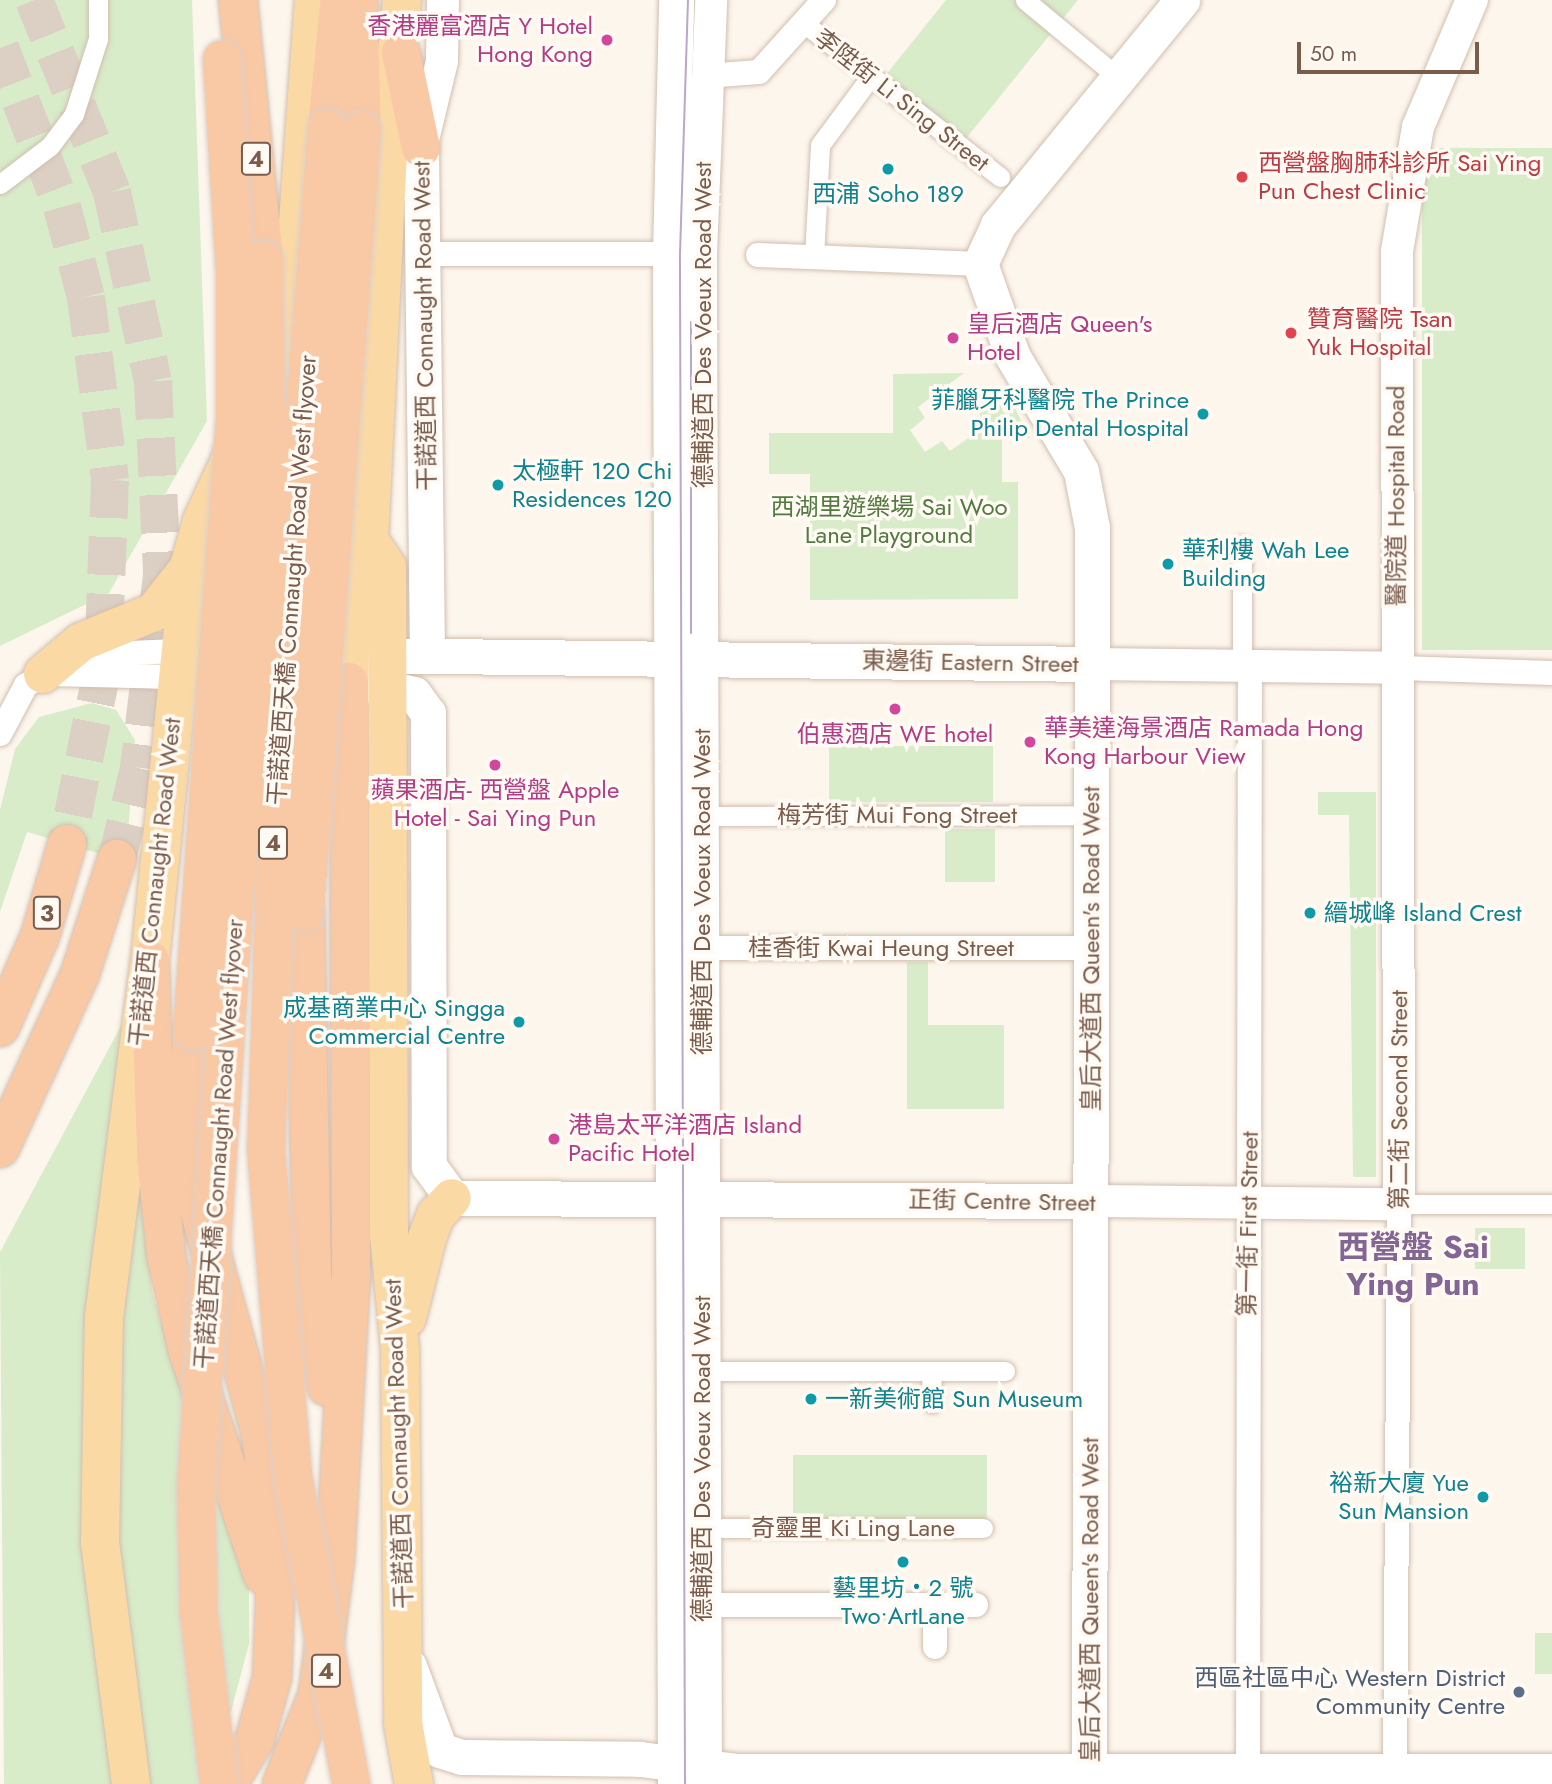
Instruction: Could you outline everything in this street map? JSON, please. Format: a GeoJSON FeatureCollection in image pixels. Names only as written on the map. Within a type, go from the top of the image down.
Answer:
{"type":"FeatureCollection","features":[{"type":"Feature","properties":{"kind":"highway"},"geometry":{"type":"LineString","coordinates":[[217,0],[233,203],[235,403],[192,1031],[190,1160],[205,1244],[270,1475],[275,1624],[265,1709],[228,1784]]}},
{"type":"Feature","properties":{"kind":"highway","name":"干諾道西天橋 Connaught Road West flyover"},"geometry":{"type":"LineString","coordinates":[[219,1784],[199,1614],[198,1436],[266,419],[264,260],[238,0]]}},
{"type":"Feature","properties":{"kind":"highway","name":"干諾道西天橋 Connaught Road West flyover"},"geometry":{"type":"LineString","coordinates":[[340,0],[280,732],[265,1066],[269,1231],[283,1395],[306,1558],[351,1784]]}},
{"type":"Feature","properties":{"kind":"highway"},"geometry":{"type":"LineString","coordinates":[[336,1464],[312,1275],[305,912],[362,131],[358,0]]}},
{"type":"Feature","properties":{"kind":"highway"},"geometry":{"type":"LineString","coordinates":[[401,53],[421,148]]}},
{"type":"Feature","properties":{"kind":"highway"},"geometry":{"type":"LineString","coordinates":[[282,1784],[309,1726],[326,1650],[336,1464],[351,1276],[349,668]]}},
{"type":"Feature","properties":{"kind":"highway","name":"3"},"geometry":{"type":"LineString","coordinates":[[0,1027],[40,936],[67,844]]}},
{"type":"Feature","properties":{"kind":"highway","name":"3"},"geometry":{"type":"LineString","coordinates":[[0,1147],[80,974],[117,859]]}},
{"type":"Feature","properties":{"kind":"highway"},"geometry":{"type":"LineString","coordinates":[[150,960],[156,1156],[171,1279],[275,1624]]}},
{"type":"Feature","properties":{"kind":"main road","name":"干諾道西 Connaught Road West"},"geometry":{"type":"LineString","coordinates":[[131,1784],[100,1543],[100,1392],[113,1242],[150,960],[176,664],[190,567],[211,498],[276,373],[291,320],[313,0]]}},
{"type":"Feature","properties":{"kind":"main road","name":"干諾道西 Connaught Road West"},"geometry":{"type":"LineString","coordinates":[[349,668],[352,568],[369,540],[387,147],[401,53],[402,0]]}},
{"type":"Feature","properties":{"kind":"main road","name":"德輔道西 Des Voeux Road West"},"geometry":{"type":"LineString","coordinates":[[676,0],[670,254],[686,659],[689,1775]]}},
{"type":"Feature","properties":{"kind":"main road"},"geometry":{"type":"LineString","coordinates":[[980,264],[998,225],[1182,0]]}},
{"type":"Feature","properties":{"kind":"main road","name":"干諾道西 Connaught Road West"},"geometry":{"type":"LineString","coordinates":[[421,148],[427,655]]}},
{"type":"Feature","properties":{"kind":"main road","name":"皇后大道西 Queen's Road West"},"geometry":{"type":"LineString","coordinates":[[980,264],[1013,357],[1081,471],[1092,528],[1089,1777]]}},
{"type":"Feature","properties":{"kind":"main road","name":"干諾道西 Connaught Road West"},"geometry":{"type":"LineString","coordinates":[[369,540],[387,567],[389,1235],[400,1350],[405,1652],[403,1723],[414,1784]]}},
{"type":"Feature","properties":{"kind":"main road"},"geometry":{"type":"LineString","coordinates":[[43,674],[80,642],[154,612],[190,567]]}},
{"type":"Feature","properties":{"kind":"main road","name":"東邊街 Eastern Street"},"geometry":{"type":"LineString","coordinates":[[176,664],[387,670],[427,655],[1092,664]]}},
{"type":"Feature","properties":{"kind":"main road"},"geometry":{"type":"LineString","coordinates":[[387,670],[414,694],[428,713],[429,1166],[452,1198],[427,1238],[400,1350]]}},
{"type":"Feature","properties":{"kind":"main road","name":"正街 Centre Street"},"geometry":{"type":"LineString","coordinates":[[452,1198],[1091,1201]]}},
{"type":"Feature","properties":{"kind":"main road"},"geometry":{"type":"LineString","coordinates":[[405,1652],[440,1750],[462,1756],[689,1775],[981,1768],[1089,1777],[1396,1777],[1552,1771]]}},
{"type":"Feature","properties":{"kind":"main road"},"geometry":{"type":"LineString","coordinates":[[981,1768],[1021,1784]]}},
{"type":"Feature","properties":{"kind":"street"},"geometry":{"type":"LineString","coordinates":[[0,184],[50,146],[74,114],[98,39],[98,0]]}},
{"type":"Feature","properties":{"kind":"street","name":"干諾道西 Connaught Road West"},"geometry":{"type":"LineString","coordinates":[[421,148],[442,61],[443,0]]}},
{"type":"Feature","properties":{"kind":"street","name":"德輔道西 Des Voeux Road West"},"geometry":{"type":"LineString","coordinates":[[686,948],[702,816],[686,659],[706,76],[711,0]]}},
{"type":"Feature","properties":{"kind":"street"},"geometry":{"type":"LineString","coordinates":[[706,76],[759,72],[824,0]]}},
{"type":"Feature","properties":{"kind":"street"},"geometry":{"type":"LineString","coordinates":[[1025,0],[1119,78]]}},
{"type":"Feature","properties":{"kind":"street","name":"醫院道 Hospital Road"},"geometry":{"type":"LineString","coordinates":[[1399,668],[1397,251],[1418,127],[1472,0]]}},
{"type":"Feature","properties":{"kind":"street","name":"李陞街 Li Sing Street"},"geometry":{"type":"LineString","coordinates":[[804,24],[1000,177]]}},
{"type":"Feature","properties":{"kind":"street"},"geometry":{"type":"LineString","coordinates":[[814,257],[820,145],[871,76]]}},
{"type":"Feature","properties":{"kind":"street"},"geometry":{"type":"LineString","coordinates":[[421,254],[670,254]]}},
{"type":"Feature","properties":{"kind":"street"},"geometry":{"type":"LineString","coordinates":[[758,255],[980,264]]}},
{"type":"Feature","properties":{"kind":"street"},"geometry":{"type":"LineString","coordinates":[[1242,545],[1246,664]]}},
{"type":"Feature","properties":{"kind":"street"},"geometry":{"type":"LineString","coordinates":[[0,734],[14,698],[43,674],[83,655],[176,664]]}},
{"type":"Feature","properties":{"kind":"street","name":"東邊街 Eastern Street"},"geometry":{"type":"LineString","coordinates":[[1092,664],[1246,664],[1552,673]]}},
{"type":"Feature","properties":{"kind":"street","name":"第一街 First Street"},"geometry":{"type":"LineString","coordinates":[[1246,664],[1251,1184],[1246,1204],[1248,1777]]}},
{"type":"Feature","properties":{"kind":"street","name":"第二街 Second Street"},"geometry":{"type":"LineString","coordinates":[[1396,1777],[1399,668]]}},
{"type":"Feature","properties":{"kind":"street","name":"梅芳街 Mui Fong Street"},"geometry":{"type":"LineString","coordinates":[[702,816],[1092,815]]}},
{"type":"Feature","properties":{"kind":"street","name":"桂香街 Kwai Heung Street"},"geometry":{"type":"LineString","coordinates":[[686,948],[1092,948]]}},
{"type":"Feature","properties":{"kind":"street","name":"正街 Centre Street"},"geometry":{"type":"LineString","coordinates":[[1091,1201],[1552,1204]]}},
{"type":"Feature","properties":{"kind":"street"},"geometry":{"type":"LineString","coordinates":[[687,1371],[1005,1371]]}},
{"type":"Feature","properties":{"kind":"street"},"geometry":{"type":"LineString","coordinates":[[931,1371],[932,1403]]}},
{"type":"Feature","properties":{"kind":"street","name":"奇靈里 Ki Ling Lane"},"geometry":{"type":"LineString","coordinates":[[723,1528],[983,1528]]}},
{"type":"Feature","properties":{"kind":"street"},"geometry":{"type":"LineString","coordinates":[[687,1605],[976,1605]]}},
{"type":"Feature","properties":{"kind":"street"},"geometry":{"type":"LineString","coordinates":[[935,1605],[935,1647]]}},
{"type":"Feature","properties":{"kind":"green space"},"geometry":{"type":"Polygon","coordinates":[[[0,0],[192,0],[207,421],[109,593],[0,646],[0,0]]]}},
{"type":"Feature","properties":{"kind":"green space"},"geometry":{"type":"Polygon","coordinates":[[[946,0],[1078,0],[964,141],[885,76],[946,0]]]}},
{"type":"Feature","properties":{"kind":"green space"},"geometry":{"type":"Polygon","coordinates":[[[1422,148],[1552,148],[1552,650],[1422,650],[1422,148]]]}},
{"type":"Feature","properties":{"kind":"green space","name":"西湖里遊樂場 Sai Woo Lane Playground"},"geometry":{"type":"Polygon","coordinates":[[[964,373],[918,407],[925,418],[910,430],[925,452],[942,441],[950,451],[987,425],[979,414],[1007,393],[1030,438],[1002,438],[1002,482],[1018,482],[1018,599],[810,600],[810,474],[769,474],[769,433],[893,433],[893,374],[964,373]]]}},
{"type":"Feature","properties":{"kind":"green space"},"geometry":{"type":"Polygon","coordinates":[[[92,703],[116,710],[135,740],[128,833],[134,864],[27,832],[0,912],[0,810],[15,749],[39,717],[92,703]]]}},
{"type":"Feature","properties":{"kind":"green space"},"geometry":{"type":"Polygon","coordinates":[[[829,746],[993,746],[993,802],[829,802],[829,746]]]}},
{"type":"Feature","properties":{"kind":"green space"},"geometry":{"type":"Polygon","coordinates":[[[1318,792],[1376,792],[1376,1177],[1353,1177],[1349,815],[1318,815],[1318,792]]]}},
{"type":"Feature","properties":{"kind":"green space"},"geometry":{"type":"Polygon","coordinates":[[[945,829],[995,829],[995,882],[945,882],[945,829]]]}},
{"type":"Feature","properties":{"kind":"green space"},"geometry":{"type":"Polygon","coordinates":[[[907,962],[928,962],[928,1025],[1004,1025],[1004,1109],[907,1109],[907,962]]]}},
{"type":"Feature","properties":{"kind":"green space"},"geometry":{"type":"Polygon","coordinates":[[[123,1022],[116,1784],[4,1784],[0,1252],[123,1022]]]}},
{"type":"Feature","properties":{"kind":"green space"},"geometry":{"type":"Polygon","coordinates":[[[141,1178],[152,1292],[186,1403],[203,1778],[198,1784],[146,1784],[119,1607],[114,1389],[141,1178]]]}},
{"type":"Feature","properties":{"kind":"green space"},"geometry":{"type":"Polygon","coordinates":[[[1475,1228],[1525,1228],[1525,1269],[1475,1269],[1475,1228]]]}},
{"type":"Feature","properties":{"kind":"green space"},"geometry":{"type":"Polygon","coordinates":[[[793,1455],[987,1455],[987,1520],[793,1520],[793,1455]]]}},
{"type":"Feature","properties":{"kind":"green space"},"geometry":{"type":"Polygon","coordinates":[[[212,1464],[249,1582],[249,1644],[225,1734],[212,1464]]]}},
{"type":"Feature","properties":{"kind":"green space"},"geometry":{"type":"Polygon","coordinates":[[[1535,1633],[1552,1633],[1552,1674],[1535,1674],[1535,1633]]]}},
{"type":"Feature","properties":{"kind":"tunnel"},"geometry":{"type":"LineString","coordinates":[[34,0],[112,192],[153,381],[162,575],[139,768],[117,859]]}},
{"type":"Feature","properties":{"kind":"tunnel"},"geometry":{"type":"LineString","coordinates":[[0,48],[62,207],[86,297],[110,480],[103,666],[67,844]]}},
{"type":"Feature","properties":{"kind":"tram line"},"geometry":{"type":"LineString","coordinates":[[685,1784],[680,254],[688,0]]}},
{"type":"Feature","properties":{"kind":"tram line"},"geometry":{"type":"LineString","coordinates":[[691,322],[691,633]]}},
{"type":"Feature","properties":{"kind":"place","name":"香港麗富酒店 Y Hotel Hong Kong"},"geometry":{"type":"Point","coordinates":[607,40]}},
{"type":"Feature","properties":{"kind":"place","name":"西浦 Soho 189"},"geometry":{"type":"Point","coordinates":[888,169]}},
{"type":"Feature","properties":{"kind":"place","name":"西營盤胸肺科診所 Sai Ying Pun Chest Clinic"},"geometry":{"type":"Point","coordinates":[1242,177]}},
{"type":"Feature","properties":{"kind":"place","name":"贊育醫院 Tsan Yuk Hospital"},"geometry":{"type":"Point","coordinates":[1291,333]}},
{"type":"Feature","properties":{"kind":"place","name":"皇后酒店 Queen's Hotel"},"geometry":{"type":"Point","coordinates":[953,338]}},
{"type":"Feature","properties":{"kind":"place","name":"菲臘牙科醫院 The Prince Philip Dental Hospital"},"geometry":{"type":"Point","coordinates":[1203,414]}},
{"type":"Feature","properties":{"kind":"place","name":"太極軒 120 Chi Residences 120"},"geometry":{"type":"Point","coordinates":[498,485]}},
{"type":"Feature","properties":{"kind":"place","name":"華利樓 Wah Lee Building"},"geometry":{"type":"Point","coordinates":[1168,564]}},
{"type":"Feature","properties":{"kind":"place","name":"伯惠酒店 WE hotel"},"geometry":{"type":"Point","coordinates":[895,709]}},
{"type":"Feature","properties":{"kind":"place","name":"華美達海景酒店 Ramada Hong Kong Harbour View"},"geometry":{"type":"Point","coordinates":[1030,742]}},
{"type":"Feature","properties":{"kind":"place","name":"蘋果酒店- 西營盤 Apple Hotel - Sai Ying Pun"},"geometry":{"type":"Point","coordinates":[495,765]}},
{"type":"Feature","properties":{"kind":"place","name":"縉城峰 Island Crest"},"geometry":{"type":"Point","coordinates":[1310,913]}},
{"type":"Feature","properties":{"kind":"place","name":"成基商業中心 Singga Commercial Centre"},"geometry":{"type":"Point","coordinates":[519,1022]}},
{"type":"Feature","properties":{"kind":"place","name":"港島太平洋酒店 Island Pacific Hotel"},"geometry":{"type":"Point","coordinates":[554,1139]}},
{"type":"Feature","properties":{"kind":"place","name":"一新美術館 Sun Museum"},"geometry":{"type":"Point","coordinates":[811,1399]}},
{"type":"Feature","properties":{"kind":"place","name":"裕新大廈 Yue Sun Mansion"},"geometry":{"type":"Point","coordinates":[1483,1497]}},
{"type":"Feature","properties":{"kind":"place","name":"藝里坊‧2 號 Two•ArtLane"},"geometry":{"type":"Point","coordinates":[903,1562]}},
{"type":"Feature","properties":{"kind":"place","name":"西區社區中心 Western District Community Centre"},"geometry":{"type":"Point","coordinates":[1519,1692]}},
{"type":"Feature","properties":{"kind":"district","name":"西營盤 Sai Ying Pun"},"geometry":{"type":"Point","coordinates":[1413,1266]}}]}
